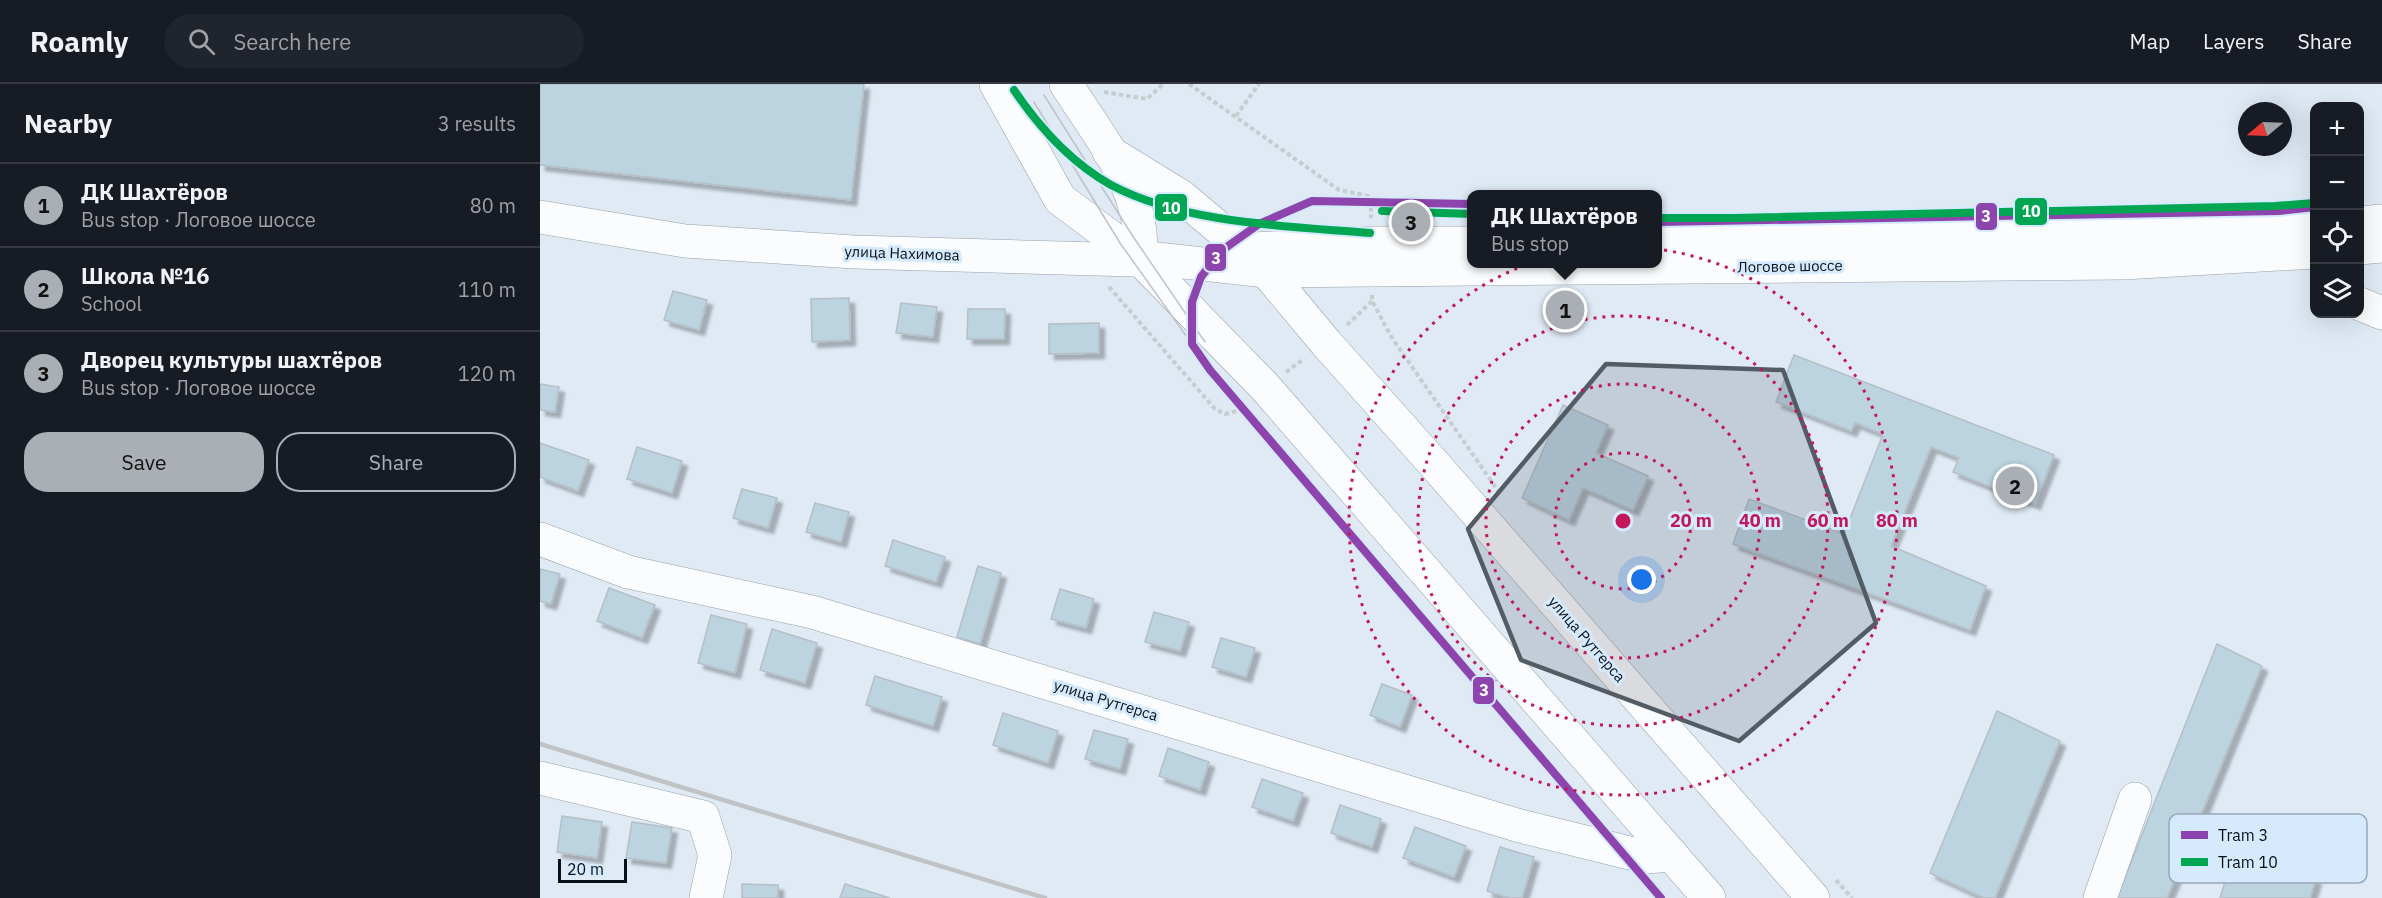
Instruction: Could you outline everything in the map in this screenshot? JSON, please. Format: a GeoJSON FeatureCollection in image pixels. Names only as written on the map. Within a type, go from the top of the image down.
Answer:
{"type":"FeatureCollection","features":[{"type":"Feature","properties":{"kind":"main road"},"geometry":{"type":"LineString","coordinates":[[996,84],[1060,199],[1144,259],[1265,387],[1708,898]]}},
{"type":"Feature","properties":{"kind":"main road"},"geometry":{"type":"LineString","coordinates":[[1066,84],[1128,182],[1139,216],[1144,259]]}},
{"type":"Feature","properties":{"kind":"main road","name":"улица Рутгерса"},"geometry":{"type":"LineString","coordinates":[[1109,152],[1182,198],[1254,260],[1443,474],[1821,885]]}},
{"type":"Feature","properties":{"kind":"main road","name":"улица Нахимова"},"geometry":{"type":"LineString","coordinates":[[540,217],[685,241],[854,252],[1254,260]]}},
{"type":"Feature","properties":{"kind":"main road"},"geometry":{"type":"LineString","coordinates":[[2364,223],[2382,221]]}},
{"type":"Feature","properties":{"kind":"main road","name":"Логовое шоссе"},"geometry":{"type":"LineString","coordinates":[[1662,242],[2114,236],[2310,227]]}},
{"type":"Feature","properties":{"kind":"main road"},"geometry":{"type":"LineString","coordinates":[[1254,260],[1372,243],[1467,243]]}},
{"type":"Feature","properties":{"kind":"main road"},"geometry":{"type":"LineString","coordinates":[[2364,248],[2382,246]]}},
{"type":"Feature","properties":{"kind":"main road","name":"Логовое шоссе"},"geometry":{"type":"LineString","coordinates":[[1662,261],[2123,263],[2310,252]]}},
{"type":"Feature","properties":{"kind":"main road","name":"Логовое шоссе"},"geometry":{"type":"LineString","coordinates":[[1254,260],[1467,261]]}},
{"type":"Feature","properties":{"kind":"main road"},"geometry":{"type":"LineString","coordinates":[[2364,306],[2382,313]]}},
{"type":"Feature","properties":{"kind":"main road","name":"улица Рутгерса"},"geometry":{"type":"LineString","coordinates":[[540,539],[628,572],[812,612],[1520,826],[1646,857],[1672,855]]}},
{"type":"Feature","properties":{"kind":"main road"},"geometry":{"type":"LineString","coordinates":[[540,778],[703,817],[715,855],[706,898]]}},
{"type":"Feature","properties":{"kind":"main road"},"geometry":{"type":"LineString","coordinates":[[2100,898],[2135,799]]}},
{"type":"Feature","properties":{"kind":"path"},"geometry":{"type":"LineString","coordinates":[[1101,92],[1148,99],[1163,84]]}},
{"type":"Feature","properties":{"kind":"path"},"geometry":{"type":"LineString","coordinates":[[1188,84],[1339,190],[1368,196],[1371,201],[1371,223]]}},
{"type":"Feature","properties":{"kind":"path"},"geometry":{"type":"LineString","coordinates":[[1236,116],[1259,84]]}},
{"type":"Feature","properties":{"kind":"path"},"geometry":{"type":"LineString","coordinates":[[1084,258],[1215,409],[1226,414],[1237,411],[1252,399]]}},
{"type":"Feature","properties":{"kind":"path"},"geometry":{"type":"LineString","coordinates":[[1372,294],[1372,301],[1392,338],[1502,497]]}},
{"type":"Feature","properties":{"kind":"path"},"geometry":{"type":"LineString","coordinates":[[1344,327],[1372,301]]}},
{"type":"Feature","properties":{"kind":"path"},"geometry":{"type":"LineString","coordinates":[[1283,374],[1307,357]]}},
{"type":"Feature","properties":{"kind":"path"},"geometry":{"type":"LineString","coordinates":[[1821,885],[1852,898]]}},
{"type":"Feature","properties":{"kind":"highlighted area"},"geometry":{"type":"Polygon","coordinates":[[[1606,364],[1783,370],[1876,623],[1739,741],[1521,660],[1468,529],[1606,364]]]}},
{"type":"Feature","properties":{"kind":"building"},"geometry":{"type":"Polygon","coordinates":[[[540,84],[864,84],[851,200],[540,165],[540,84]]]}},
{"type":"Feature","properties":{"kind":"building"},"geometry":{"type":"Polygon","coordinates":[[[673,291],[707,300],[699,330],[664,320],[673,291]]]}},
{"type":"Feature","properties":{"kind":"building"},"geometry":{"type":"Polygon","coordinates":[[[849,298],[850,340],[812,342],[811,299],[849,298]]]}},
{"type":"Feature","properties":{"kind":"building"},"geometry":{"type":"Polygon","coordinates":[[[901,303],[937,307],[933,337],[896,333],[901,303]]]}},
{"type":"Feature","properties":{"kind":"building"},"geometry":{"type":"Polygon","coordinates":[[[968,309],[1005,309],[1004,339],[967,339],[968,309]]]}},
{"type":"Feature","properties":{"kind":"building"},"geometry":{"type":"Polygon","coordinates":[[[1099,323],[1099,353],[1049,354],[1049,324],[1099,323]]]}},
{"type":"Feature","properties":{"kind":"building"},"geometry":{"type":"Polygon","coordinates":[[[1794,355],[2054,455],[2035,504],[1953,472],[1959,458],[1931,447],[1891,546],[1986,586],[1970,630],[1733,544],[1749,499],[1844,534],[1883,434],[1855,423],[1851,431],[1776,402],[1794,355]]]}},
{"type":"Feature","properties":{"kind":"building"},"geometry":{"type":"Polygon","coordinates":[[[540,384],[559,387],[555,412],[540,410],[540,384]]]}},
{"type":"Feature","properties":{"kind":"building"},"geometry":{"type":"Polygon","coordinates":[[[1563,405],[1608,425],[1596,453],[1648,476],[1633,510],[1583,488],[1569,520],[1522,498],[1563,405]]]}},
{"type":"Feature","properties":{"kind":"building"},"geometry":{"type":"Polygon","coordinates":[[[540,443],[589,460],[578,491],[540,477],[540,443]]]}},
{"type":"Feature","properties":{"kind":"building"},"geometry":{"type":"Polygon","coordinates":[[[637,447],[682,461],[672,493],[627,479],[637,447]]]}},
{"type":"Feature","properties":{"kind":"building"},"geometry":{"type":"Polygon","coordinates":[[[742,489],[777,498],[768,528],[733,518],[742,489]]]}},
{"type":"Feature","properties":{"kind":"building"},"geometry":{"type":"Polygon","coordinates":[[[815,503],[849,512],[841,542],[806,532],[815,503]]]}},
{"type":"Feature","properties":{"kind":"building"},"geometry":{"type":"Polygon","coordinates":[[[893,540],[945,557],[936,582],[885,566],[893,540]]]}},
{"type":"Feature","properties":{"kind":"building"},"geometry":{"type":"Polygon","coordinates":[[[978,566],[1001,573],[980,644],[957,637],[978,566]]]}},
{"type":"Feature","properties":{"kind":"building"},"geometry":{"type":"Polygon","coordinates":[[[540,569],[560,574],[551,604],[540,601],[540,569]]]}},
{"type":"Feature","properties":{"kind":"building"},"geometry":{"type":"Polygon","coordinates":[[[609,588],[655,605],[642,638],[597,621],[609,588]]]}},
{"type":"Feature","properties":{"kind":"building"},"geometry":{"type":"Polygon","coordinates":[[[1060,589],[1094,599],[1086,628],[1051,619],[1060,589]]]}},
{"type":"Feature","properties":{"kind":"building"},"geometry":{"type":"Polygon","coordinates":[[[1154,612],[1189,622],[1180,651],[1145,642],[1154,612]]]}},
{"type":"Feature","properties":{"kind":"building"},"geometry":{"type":"Polygon","coordinates":[[[711,615],[747,624],[735,673],[698,663],[711,615]]]}},
{"type":"Feature","properties":{"kind":"building"},"geometry":{"type":"Polygon","coordinates":[[[772,629],[817,643],[805,683],[760,670],[772,629]]]}},
{"type":"Feature","properties":{"kind":"building"},"geometry":{"type":"Polygon","coordinates":[[[1221,638],[1255,648],[1246,677],[1212,667],[1221,638]]]}},
{"type":"Feature","properties":{"kind":"building"},"geometry":{"type":"Polygon","coordinates":[[[2217,644],[2262,666],[2201,814],[2169,814],[2169,883],[2173,883],[2167,898],[2117,898],[2217,644]]]}},
{"type":"Feature","properties":{"kind":"building"},"geometry":{"type":"Polygon","coordinates":[[[875,676],[942,697],[933,726],[866,705],[875,676]]]}},
{"type":"Feature","properties":{"kind":"building"},"geometry":{"type":"Polygon","coordinates":[[[1382,684],[1412,695],[1400,727],[1370,715],[1382,684]]]}},
{"type":"Feature","properties":{"kind":"building"},"geometry":{"type":"Polygon","coordinates":[[[1997,711],[2060,741],[1995,898],[1984,898],[1930,873],[1997,711]]]}},
{"type":"Feature","properties":{"kind":"building"},"geometry":{"type":"Polygon","coordinates":[[[1003,713],[1058,731],[1048,763],[993,745],[1003,713]]]}},
{"type":"Feature","properties":{"kind":"building"},"geometry":{"type":"Polygon","coordinates":[[[1094,730],[1128,739],[1120,769],[1085,759],[1094,730]]]}},
{"type":"Feature","properties":{"kind":"building"},"geometry":{"type":"Polygon","coordinates":[[[1168,748],[1209,762],[1200,790],[1159,776],[1168,748]]]}},
{"type":"Feature","properties":{"kind":"building"},"geometry":{"type":"Polygon","coordinates":[[[1262,779],[1303,793],[1293,821],[1252,807],[1262,779]]]}},
{"type":"Feature","properties":{"kind":"building"},"geometry":{"type":"Polygon","coordinates":[[[1340,805],[1381,819],[1372,847],[1331,833],[1340,805]]]}},
{"type":"Feature","properties":{"kind":"building"},"geometry":{"type":"Polygon","coordinates":[[[562,816],[602,822],[597,858],[557,852],[562,816]]]}},
{"type":"Feature","properties":{"kind":"building"},"geometry":{"type":"Polygon","coordinates":[[[632,822],[672,828],[666,863],[626,858],[632,822]]]}},
{"type":"Feature","properties":{"kind":"building"},"geometry":{"type":"Polygon","coordinates":[[[1415,827],[1466,846],[1454,877],[1403,858],[1415,827]]]}},
{"type":"Feature","properties":{"kind":"building"},"geometry":{"type":"Polygon","coordinates":[[[1500,847],[1534,857],[1522,898],[1509,898],[1487,891],[1500,847]]]}},
{"type":"Feature","properties":{"kind":"building"},"geometry":{"type":"Polygon","coordinates":[[[2225,883],[2315,883],[2310,898],[2220,898],[2225,883]]]}},
{"type":"Feature","properties":{"kind":"building"},"geometry":{"type":"Polygon","coordinates":[[[742,884],[778,885],[778,898],[742,898],[742,884]]]}},
{"type":"Feature","properties":{"kind":"building"},"geometry":{"type":"Polygon","coordinates":[[[845,884],[890,898],[840,898],[845,884]]]}},
{"type":"Feature","properties":{"kind":"tram line","name":"10"},"geometry":{"type":"LineString","coordinates":[[1014,90],[1045,131],[1070,155],[1111,185],[1140,198],[1171,208],[1238,221],[1370,233]]}},
{"type":"Feature","properties":{"kind":"tram line"},"geometry":{"type":"LineString","coordinates":[[1044,95],[1132,235],[1205,342]]}},
{"type":"Feature","properties":{"kind":"tram line"},"geometry":{"type":"LineString","coordinates":[[1034,102],[1120,243],[1192,344]]}},
{"type":"Feature","properties":{"kind":"tram line","name":"3"},"geometry":{"type":"LineString","coordinates":[[1467,204],[1312,201],[1259,224],[1221,251],[1201,277],[1192,302],[1192,344],[1210,370],[1661,898]]}},
{"type":"Feature","properties":{"kind":"tram line","name":"10"},"geometry":{"type":"LineString","coordinates":[[1662,218],[2275,206],[2310,203]]}},
{"type":"Feature","properties":{"kind":"tram line","name":"3"},"geometry":{"type":"LineString","coordinates":[[1662,222],[2279,211],[2310,207]]}},
{"type":"Feature","properties":{"kind":"tram line","name":"10"},"geometry":{"type":"LineString","coordinates":[[1382,211],[1467,214]]}},
{"type":"Feature","properties":{"kind":"railway"},"geometry":{"type":"LineString","coordinates":[[540,744],[1045,898]]}},
{"type":"Feature","properties":{"kind":"place","name":"Дворец культуры шахтёров"},"geometry":{"type":"Point","coordinates":[1411,222]}},
{"type":"Feature","properties":{"kind":"place","name":"ДК Шахтёров"},"geometry":{"type":"Point","coordinates":[1565,310]}},
{"type":"Feature","properties":{"kind":"place","name":"Школа №16"},"geometry":{"type":"Point","coordinates":[2015,486]}}]}
